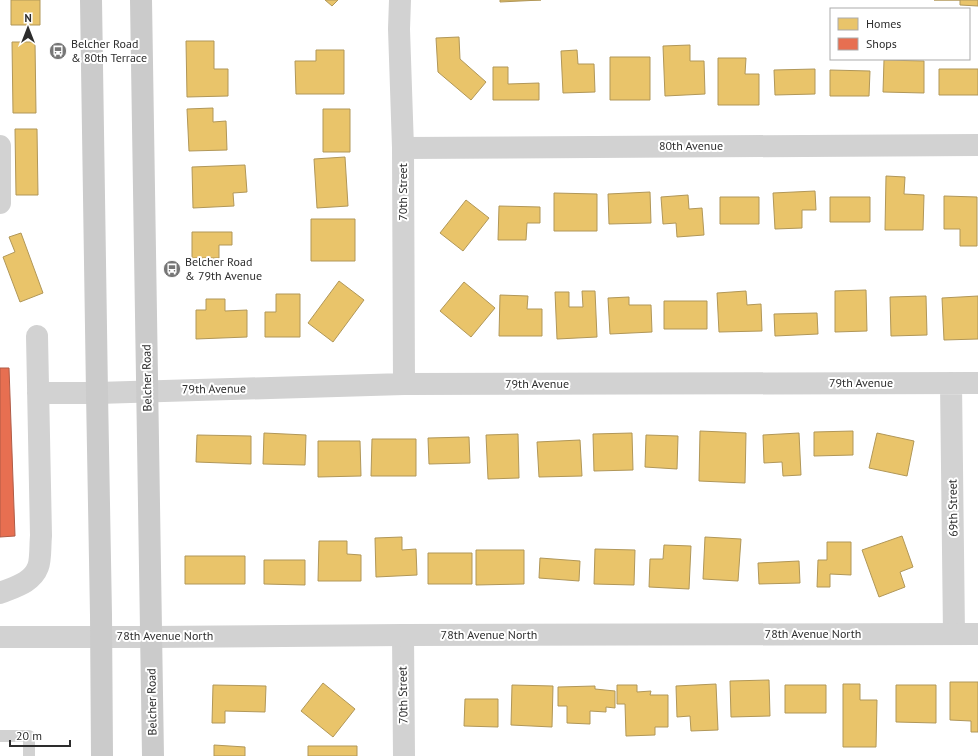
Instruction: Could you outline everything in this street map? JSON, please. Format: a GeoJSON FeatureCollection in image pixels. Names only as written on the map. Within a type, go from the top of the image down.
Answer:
{"type":"FeatureCollection","features":[{"type":"Feature","properties":{"kind":"main road"},"geometry":{"type":"LineString","coordinates":[[92,0],[102,637],[102,756]]}},
{"type":"Feature","properties":{"kind":"main road","name":"Belcher Road"},"geometry":{"type":"LineString","coordinates":[[141,0],[153,756]]}},
{"type":"Feature","properties":{"kind":"street","name":"70th Street"},"geometry":{"type":"LineString","coordinates":[[400,0],[399,29],[403,148],[404,384]]}},
{"type":"Feature","properties":{"kind":"street","name":"80th Avenue"},"geometry":{"type":"LineString","coordinates":[[403,148],[978,145]]}},
{"type":"Feature","properties":{"kind":"street"},"geometry":{"type":"LineString","coordinates":[[0,146],[0,203]]}},
{"type":"Feature","properties":{"kind":"street"},"geometry":{"type":"LineString","coordinates":[[0,593],[21,585],[33,577],[38,567],[41,536],[37,336]]}},
{"type":"Feature","properties":{"kind":"street","name":"69th Street"},"geometry":{"type":"LineString","coordinates":[[951,383],[954,634]]}},
{"type":"Feature","properties":{"kind":"street","name":"79th Avenue"},"geometry":{"type":"LineString","coordinates":[[38,393],[97,393],[404,384],[978,383]]}},
{"type":"Feature","properties":{"kind":"street","name":"70th Street"},"geometry":{"type":"LineString","coordinates":[[403,634],[404,756]]}},
{"type":"Feature","properties":{"kind":"street","name":"78th Avenue North"},"geometry":{"type":"LineString","coordinates":[[0,637],[403,634],[978,634]]}},
{"type":"Feature","properties":{"kind":"lane"},"geometry":{"type":"LineString","coordinates":[[0,736],[29,736],[29,756]]}},
{"type":"Feature","properties":{"kind":"building: Homes"},"geometry":{"type":"Polygon","coordinates":[[[11,0],[40,0],[40,25],[11,25],[11,0]]]}},
{"type":"Feature","properties":{"kind":"building: Homes"},"geometry":{"type":"Polygon","coordinates":[[[325,0],[338,0],[332,6],[325,0]]]}},
{"type":"Feature","properties":{"kind":"building: Homes"},"geometry":{"type":"Polygon","coordinates":[[[500,0],[541,0],[500,2],[500,0]]]}},
{"type":"Feature","properties":{"kind":"building: Homes"},"geometry":{"type":"Polygon","coordinates":[[[960,0],[978,0],[978,6],[960,5],[960,0]]]}},
{"type":"Feature","properties":{"kind":"building: Homes"},"geometry":{"type":"Polygon","coordinates":[[[459,37],[460,59],[486,82],[471,100],[438,72],[436,38],[459,37]]]}},
{"type":"Feature","properties":{"kind":"building: Homes"},"geometry":{"type":"Polygon","coordinates":[[[186,41],[214,41],[214,69],[228,69],[228,96],[187,97],[186,41]]]}},
{"type":"Feature","properties":{"kind":"building: Homes"},"geometry":{"type":"Polygon","coordinates":[[[12,42],[35,42],[36,113],[13,113],[12,42]]]}},
{"type":"Feature","properties":{"kind":"building: Homes"},"geometry":{"type":"Polygon","coordinates":[[[690,45],[690,61],[704,61],[705,94],[665,96],[663,46],[690,45]]]}},
{"type":"Feature","properties":{"kind":"building: Homes"},"geometry":{"type":"Polygon","coordinates":[[[316,50],[344,50],[344,94],[296,94],[295,61],[316,61],[316,50]]]}},
{"type":"Feature","properties":{"kind":"building: Homes"},"geometry":{"type":"Polygon","coordinates":[[[577,50],[578,64],[594,64],[595,92],[563,93],[561,51],[577,50]]]}},
{"type":"Feature","properties":{"kind":"building: Homes"},"geometry":{"type":"Polygon","coordinates":[[[610,57],[650,57],[650,100],[610,100],[610,57]]]}},
{"type":"Feature","properties":{"kind":"building: Homes"},"geometry":{"type":"Polygon","coordinates":[[[718,58],[746,58],[745,74],[759,74],[759,105],[718,105],[718,58]]]}},
{"type":"Feature","properties":{"kind":"building: Homes"},"geometry":{"type":"Polygon","coordinates":[[[884,60],[924,61],[924,93],[883,92],[884,60]]]}},
{"type":"Feature","properties":{"kind":"building: Homes"},"geometry":{"type":"Polygon","coordinates":[[[493,67],[508,67],[508,84],[539,83],[539,100],[493,100],[493,67]]]}},
{"type":"Feature","properties":{"kind":"building: Homes"},"geometry":{"type":"Polygon","coordinates":[[[815,69],[815,94],[775,95],[774,70],[815,69]]]}},
{"type":"Feature","properties":{"kind":"building: Homes"},"geometry":{"type":"Polygon","coordinates":[[[939,69],[978,69],[978,95],[939,95],[939,69]]]}},
{"type":"Feature","properties":{"kind":"building: Homes"},"geometry":{"type":"Polygon","coordinates":[[[830,70],[870,71],[869,96],[830,96],[830,70]]]}},
{"type":"Feature","properties":{"kind":"building: Homes"},"geometry":{"type":"Polygon","coordinates":[[[213,108],[213,122],[226,121],[227,150],[189,151],[187,109],[213,108]]]}},
{"type":"Feature","properties":{"kind":"building: Homes"},"geometry":{"type":"Polygon","coordinates":[[[323,109],[350,109],[350,152],[323,152],[323,109]]]}},
{"type":"Feature","properties":{"kind":"building: Homes"},"geometry":{"type":"Polygon","coordinates":[[[15,129],[37,129],[38,195],[16,195],[15,129]]]}},
{"type":"Feature","properties":{"kind":"building: Homes"},"geometry":{"type":"Polygon","coordinates":[[[345,157],[348,206],[317,208],[314,159],[345,157]]]}},
{"type":"Feature","properties":{"kind":"building: Homes"},"geometry":{"type":"Polygon","coordinates":[[[245,165],[247,192],[233,193],[234,206],[193,208],[192,167],[245,165]]]}},
{"type":"Feature","properties":{"kind":"building: Homes"},"geometry":{"type":"Polygon","coordinates":[[[886,176],[905,177],[904,194],[924,195],[923,230],[885,230],[886,176]]]}},
{"type":"Feature","properties":{"kind":"building: Homes"},"geometry":{"type":"Polygon","coordinates":[[[815,191],[816,210],[802,210],[802,228],[775,229],[773,193],[815,191]]]}},
{"type":"Feature","properties":{"kind":"building: Homes"},"geometry":{"type":"Polygon","coordinates":[[[650,192],[651,223],[609,224],[608,194],[650,192]]]}},
{"type":"Feature","properties":{"kind":"building: Homes"},"geometry":{"type":"Polygon","coordinates":[[[554,193],[597,194],[597,231],[554,231],[554,193]]]}},
{"type":"Feature","properties":{"kind":"building: Homes"},"geometry":{"type":"Polygon","coordinates":[[[688,195],[689,209],[702,208],[704,235],[677,237],[676,223],[663,224],[661,197],[688,195]]]}},
{"type":"Feature","properties":{"kind":"building: Homes"},"geometry":{"type":"Polygon","coordinates":[[[944,196],[977,197],[977,246],[960,246],[960,229],[944,229],[944,196]]]}},
{"type":"Feature","properties":{"kind":"building: Homes"},"geometry":{"type":"Polygon","coordinates":[[[720,197],[759,197],[759,224],[720,224],[720,197]]]}},
{"type":"Feature","properties":{"kind":"building: Homes"},"geometry":{"type":"Polygon","coordinates":[[[830,197],[870,197],[870,222],[830,222],[830,197]]]}},
{"type":"Feature","properties":{"kind":"building: Homes"},"geometry":{"type":"Polygon","coordinates":[[[466,200],[489,218],[463,251],[440,233],[466,200]]]}},
{"type":"Feature","properties":{"kind":"building: Homes"},"geometry":{"type":"Polygon","coordinates":[[[499,206],[540,207],[540,223],[527,223],[526,240],[498,240],[499,206]]]}},
{"type":"Feature","properties":{"kind":"building: Homes"},"geometry":{"type":"Polygon","coordinates":[[[311,219],[355,219],[355,261],[311,261],[311,219]]]}},
{"type":"Feature","properties":{"kind":"building: Homes"},"geometry":{"type":"Polygon","coordinates":[[[192,232],[232,232],[232,245],[219,245],[219,258],[192,258],[192,232]]]}},
{"type":"Feature","properties":{"kind":"building: Homes"},"geometry":{"type":"Polygon","coordinates":[[[21,233],[43,293],[20,302],[3,257],[15,252],[9,237],[21,233]]]}},
{"type":"Feature","properties":{"kind":"building: Homes"},"geometry":{"type":"Polygon","coordinates":[[[339,281],[364,300],[333,342],[308,323],[339,281]]]}},
{"type":"Feature","properties":{"kind":"building: Homes"},"geometry":{"type":"Polygon","coordinates":[[[464,282],[495,308],[471,337],[440,311],[464,282]]]}},
{"type":"Feature","properties":{"kind":"building: Homes"},"geometry":{"type":"Polygon","coordinates":[[[866,290],[867,331],[835,332],[835,291],[866,290]]]}},
{"type":"Feature","properties":{"kind":"building: Homes"},"geometry":{"type":"Polygon","coordinates":[[[582,291],[595,291],[597,337],[557,339],[555,292],[569,292],[569,307],[583,307],[582,291]]]}},
{"type":"Feature","properties":{"kind":"building: Homes"},"geometry":{"type":"Polygon","coordinates":[[[746,291],[747,305],[761,304],[762,331],[719,332],[717,293],[746,291]]]}},
{"type":"Feature","properties":{"kind":"building: Homes"},"geometry":{"type":"Polygon","coordinates":[[[276,294],[300,294],[300,337],[265,337],[265,312],[276,312],[276,294]]]}},
{"type":"Feature","properties":{"kind":"building: Homes"},"geometry":{"type":"Polygon","coordinates":[[[500,295],[528,296],[527,309],[542,309],[542,336],[499,336],[500,295]]]}},
{"type":"Feature","properties":{"kind":"building: Homes"},"geometry":{"type":"Polygon","coordinates":[[[926,296],[927,335],[891,336],[890,297],[926,296]]]}},
{"type":"Feature","properties":{"kind":"building: Homes"},"geometry":{"type":"Polygon","coordinates":[[[978,296],[978,339],[944,340],[942,298],[978,296]]]}},
{"type":"Feature","properties":{"kind":"building: Homes"},"geometry":{"type":"Polygon","coordinates":[[[629,297],[629,305],[651,305],[652,332],[610,334],[608,298],[629,297]]]}},
{"type":"Feature","properties":{"kind":"building: Homes"},"geometry":{"type":"Polygon","coordinates":[[[206,299],[225,299],[225,311],[247,310],[247,337],[196,339],[196,310],[206,310],[206,299]]]}},
{"type":"Feature","properties":{"kind":"building: Homes"},"geometry":{"type":"Polygon","coordinates":[[[664,301],[707,301],[707,329],[664,329],[664,301]]]}},
{"type":"Feature","properties":{"kind":"building: Homes"},"geometry":{"type":"Polygon","coordinates":[[[817,313],[818,334],[775,336],[774,314],[817,313]]]}},
{"type":"Feature","properties":{"kind":"building: Homes"},"geometry":{"type":"Polygon","coordinates":[[[700,431],[746,433],[745,483],[699,481],[700,431]]]}},
{"type":"Feature","properties":{"kind":"building: Homes"},"geometry":{"type":"Polygon","coordinates":[[[853,431],[853,455],[814,456],[814,432],[853,431]]]}},
{"type":"Feature","properties":{"kind":"building: Homes"},"geometry":{"type":"Polygon","coordinates":[[[264,433],[306,435],[305,465],[263,464],[264,433]]]}},
{"type":"Feature","properties":{"kind":"building: Homes"},"geometry":{"type":"Polygon","coordinates":[[[632,433],[633,470],[594,471],[593,434],[632,433]]]}},
{"type":"Feature","properties":{"kind":"building: Homes"},"geometry":{"type":"Polygon","coordinates":[[[799,433],[801,475],[783,476],[782,462],[764,463],[763,435],[799,433]]]}},
{"type":"Feature","properties":{"kind":"building: Homes"},"geometry":{"type":"Polygon","coordinates":[[[877,433],[914,441],[907,476],[869,468],[877,433]]]}},
{"type":"Feature","properties":{"kind":"building: Homes"},"geometry":{"type":"Polygon","coordinates":[[[518,434],[519,478],[488,479],[486,435],[518,434]]]}},
{"type":"Feature","properties":{"kind":"building: Homes"},"geometry":{"type":"Polygon","coordinates":[[[197,435],[251,436],[251,464],[196,462],[197,435]]]}},
{"type":"Feature","properties":{"kind":"building: Homes"},"geometry":{"type":"Polygon","coordinates":[[[646,435],[678,436],[677,469],[645,467],[646,435]]]}},
{"type":"Feature","properties":{"kind":"building: Homes"},"geometry":{"type":"Polygon","coordinates":[[[469,437],[470,463],[429,464],[428,438],[469,437]]]}},
{"type":"Feature","properties":{"kind":"building: Homes"},"geometry":{"type":"Polygon","coordinates":[[[372,439],[416,439],[416,476],[371,476],[372,439]]]}},
{"type":"Feature","properties":{"kind":"building: Homes"},"geometry":{"type":"Polygon","coordinates":[[[580,440],[582,476],[539,477],[537,442],[580,440]]]}},
{"type":"Feature","properties":{"kind":"building: Homes"},"geometry":{"type":"Polygon","coordinates":[[[318,441],[360,441],[361,476],[318,477],[318,441]]]}},
{"type":"Feature","properties":{"kind":"building: Homes"},"geometry":{"type":"Polygon","coordinates":[[[902,536],[913,567],[900,572],[905,587],[879,597],[862,550],[902,536]]]}},
{"type":"Feature","properties":{"kind":"building: Homes"},"geometry":{"type":"Polygon","coordinates":[[[402,537],[402,550],[416,549],[417,575],[376,577],[375,538],[402,537]]]}},
{"type":"Feature","properties":{"kind":"building: Homes"},"geometry":{"type":"Polygon","coordinates":[[[705,537],[741,539],[738,581],[703,579],[705,537]]]}},
{"type":"Feature","properties":{"kind":"building: Homes"},"geometry":{"type":"Polygon","coordinates":[[[319,541],[347,541],[347,554],[361,555],[361,581],[318,581],[319,541]]]}},
{"type":"Feature","properties":{"kind":"building: Homes"},"geometry":{"type":"Polygon","coordinates":[[[827,542],[851,542],[851,575],[830,574],[830,587],[817,587],[818,560],[827,560],[827,542]]]}},
{"type":"Feature","properties":{"kind":"building: Homes"},"geometry":{"type":"Polygon","coordinates":[[[664,545],[691,546],[689,589],[649,587],[650,559],[663,559],[664,545]]]}},
{"type":"Feature","properties":{"kind":"building: Homes"},"geometry":{"type":"Polygon","coordinates":[[[595,549],[635,550],[634,585],[594,584],[595,549]]]}},
{"type":"Feature","properties":{"kind":"building: Homes"},"geometry":{"type":"Polygon","coordinates":[[[476,550],[524,550],[524,584],[476,585],[476,550]]]}},
{"type":"Feature","properties":{"kind":"building: Homes"},"geometry":{"type":"Polygon","coordinates":[[[428,553],[472,553],[472,584],[428,584],[428,553]]]}},
{"type":"Feature","properties":{"kind":"building: Homes"},"geometry":{"type":"Polygon","coordinates":[[[185,556],[245,556],[245,584],[185,584],[185,556]]]}},
{"type":"Feature","properties":{"kind":"building: Homes"},"geometry":{"type":"Polygon","coordinates":[[[540,558],[580,561],[579,581],[539,578],[540,558]]]}},
{"type":"Feature","properties":{"kind":"building: Homes"},"geometry":{"type":"Polygon","coordinates":[[[264,560],[305,560],[305,585],[264,584],[264,560]]]}},
{"type":"Feature","properties":{"kind":"building: Homes"},"geometry":{"type":"Polygon","coordinates":[[[799,561],[800,583],[759,584],[758,563],[799,561]]]}},
{"type":"Feature","properties":{"kind":"building: Homes"},"geometry":{"type":"Polygon","coordinates":[[[769,680],[770,716],[731,717],[730,681],[769,680]]]}},
{"type":"Feature","properties":{"kind":"building: Homes"},"geometry":{"type":"Polygon","coordinates":[[[950,682],[978,682],[978,732],[971,732],[971,721],[950,720],[950,682]]]}},
{"type":"Feature","properties":{"kind":"building: Homes"},"geometry":{"type":"Polygon","coordinates":[[[323,683],[355,709],[333,737],[301,711],[323,683]]]}},
{"type":"Feature","properties":{"kind":"building: Homes"},"geometry":{"type":"Polygon","coordinates":[[[716,684],[718,730],[691,731],[690,716],[677,717],[676,686],[716,684]]]}},
{"type":"Feature","properties":{"kind":"building: Homes"},"geometry":{"type":"Polygon","coordinates":[[[843,684],[860,684],[860,700],[877,700],[876,747],[843,747],[843,684]]]}},
{"type":"Feature","properties":{"kind":"building: Homes"},"geometry":{"type":"Polygon","coordinates":[[[213,685],[266,686],[265,712],[225,711],[225,723],[212,723],[213,685]]]}},
{"type":"Feature","properties":{"kind":"building: Homes"},"geometry":{"type":"Polygon","coordinates":[[[512,685],[553,686],[552,727],[511,725],[512,685]]]}},
{"type":"Feature","properties":{"kind":"building: Homes"},"geometry":{"type":"Polygon","coordinates":[[[617,685],[637,685],[637,692],[651,691],[650,695],[668,695],[668,727],[655,727],[655,735],[626,736],[625,704],[617,704],[617,685]]]}},
{"type":"Feature","properties":{"kind":"building: Homes"},"geometry":{"type":"Polygon","coordinates":[[[785,685],[826,685],[826,713],[785,713],[785,685]]]}},
{"type":"Feature","properties":{"kind":"building: Homes"},"geometry":{"type":"Polygon","coordinates":[[[896,685],[936,685],[936,723],[896,722],[896,685]]]}},
{"type":"Feature","properties":{"kind":"building: Homes"},"geometry":{"type":"Polygon","coordinates":[[[595,686],[595,689],[615,691],[615,708],[606,707],[606,712],[590,711],[590,724],[567,723],[567,706],[558,706],[558,687],[595,686]]]}},
{"type":"Feature","properties":{"kind":"building: Homes"},"geometry":{"type":"Polygon","coordinates":[[[465,699],[498,699],[498,727],[464,726],[465,699]]]}},
{"type":"Feature","properties":{"kind":"building: Homes"},"geometry":{"type":"Polygon","coordinates":[[[214,745],[245,747],[245,756],[214,756],[214,745]]]}},
{"type":"Feature","properties":{"kind":"building: Homes"},"geometry":{"type":"Polygon","coordinates":[[[308,746],[357,746],[357,756],[308,756],[308,746]]]}},
{"type":"Feature","properties":{"kind":"building: Shops"},"geometry":{"type":"Polygon","coordinates":[[[0,368],[9,368],[15,536],[0,537],[0,368]]]}},
{"type":"Feature","properties":{"kind":"place","name":"Belcher Road & 80th Terrace"},"geometry":{"type":"Point","coordinates":[58,51]}},
{"type":"Feature","properties":{"kind":"place","name":"Belcher Road & 79th Avenue"},"geometry":{"type":"Point","coordinates":[172,269]}}]}
